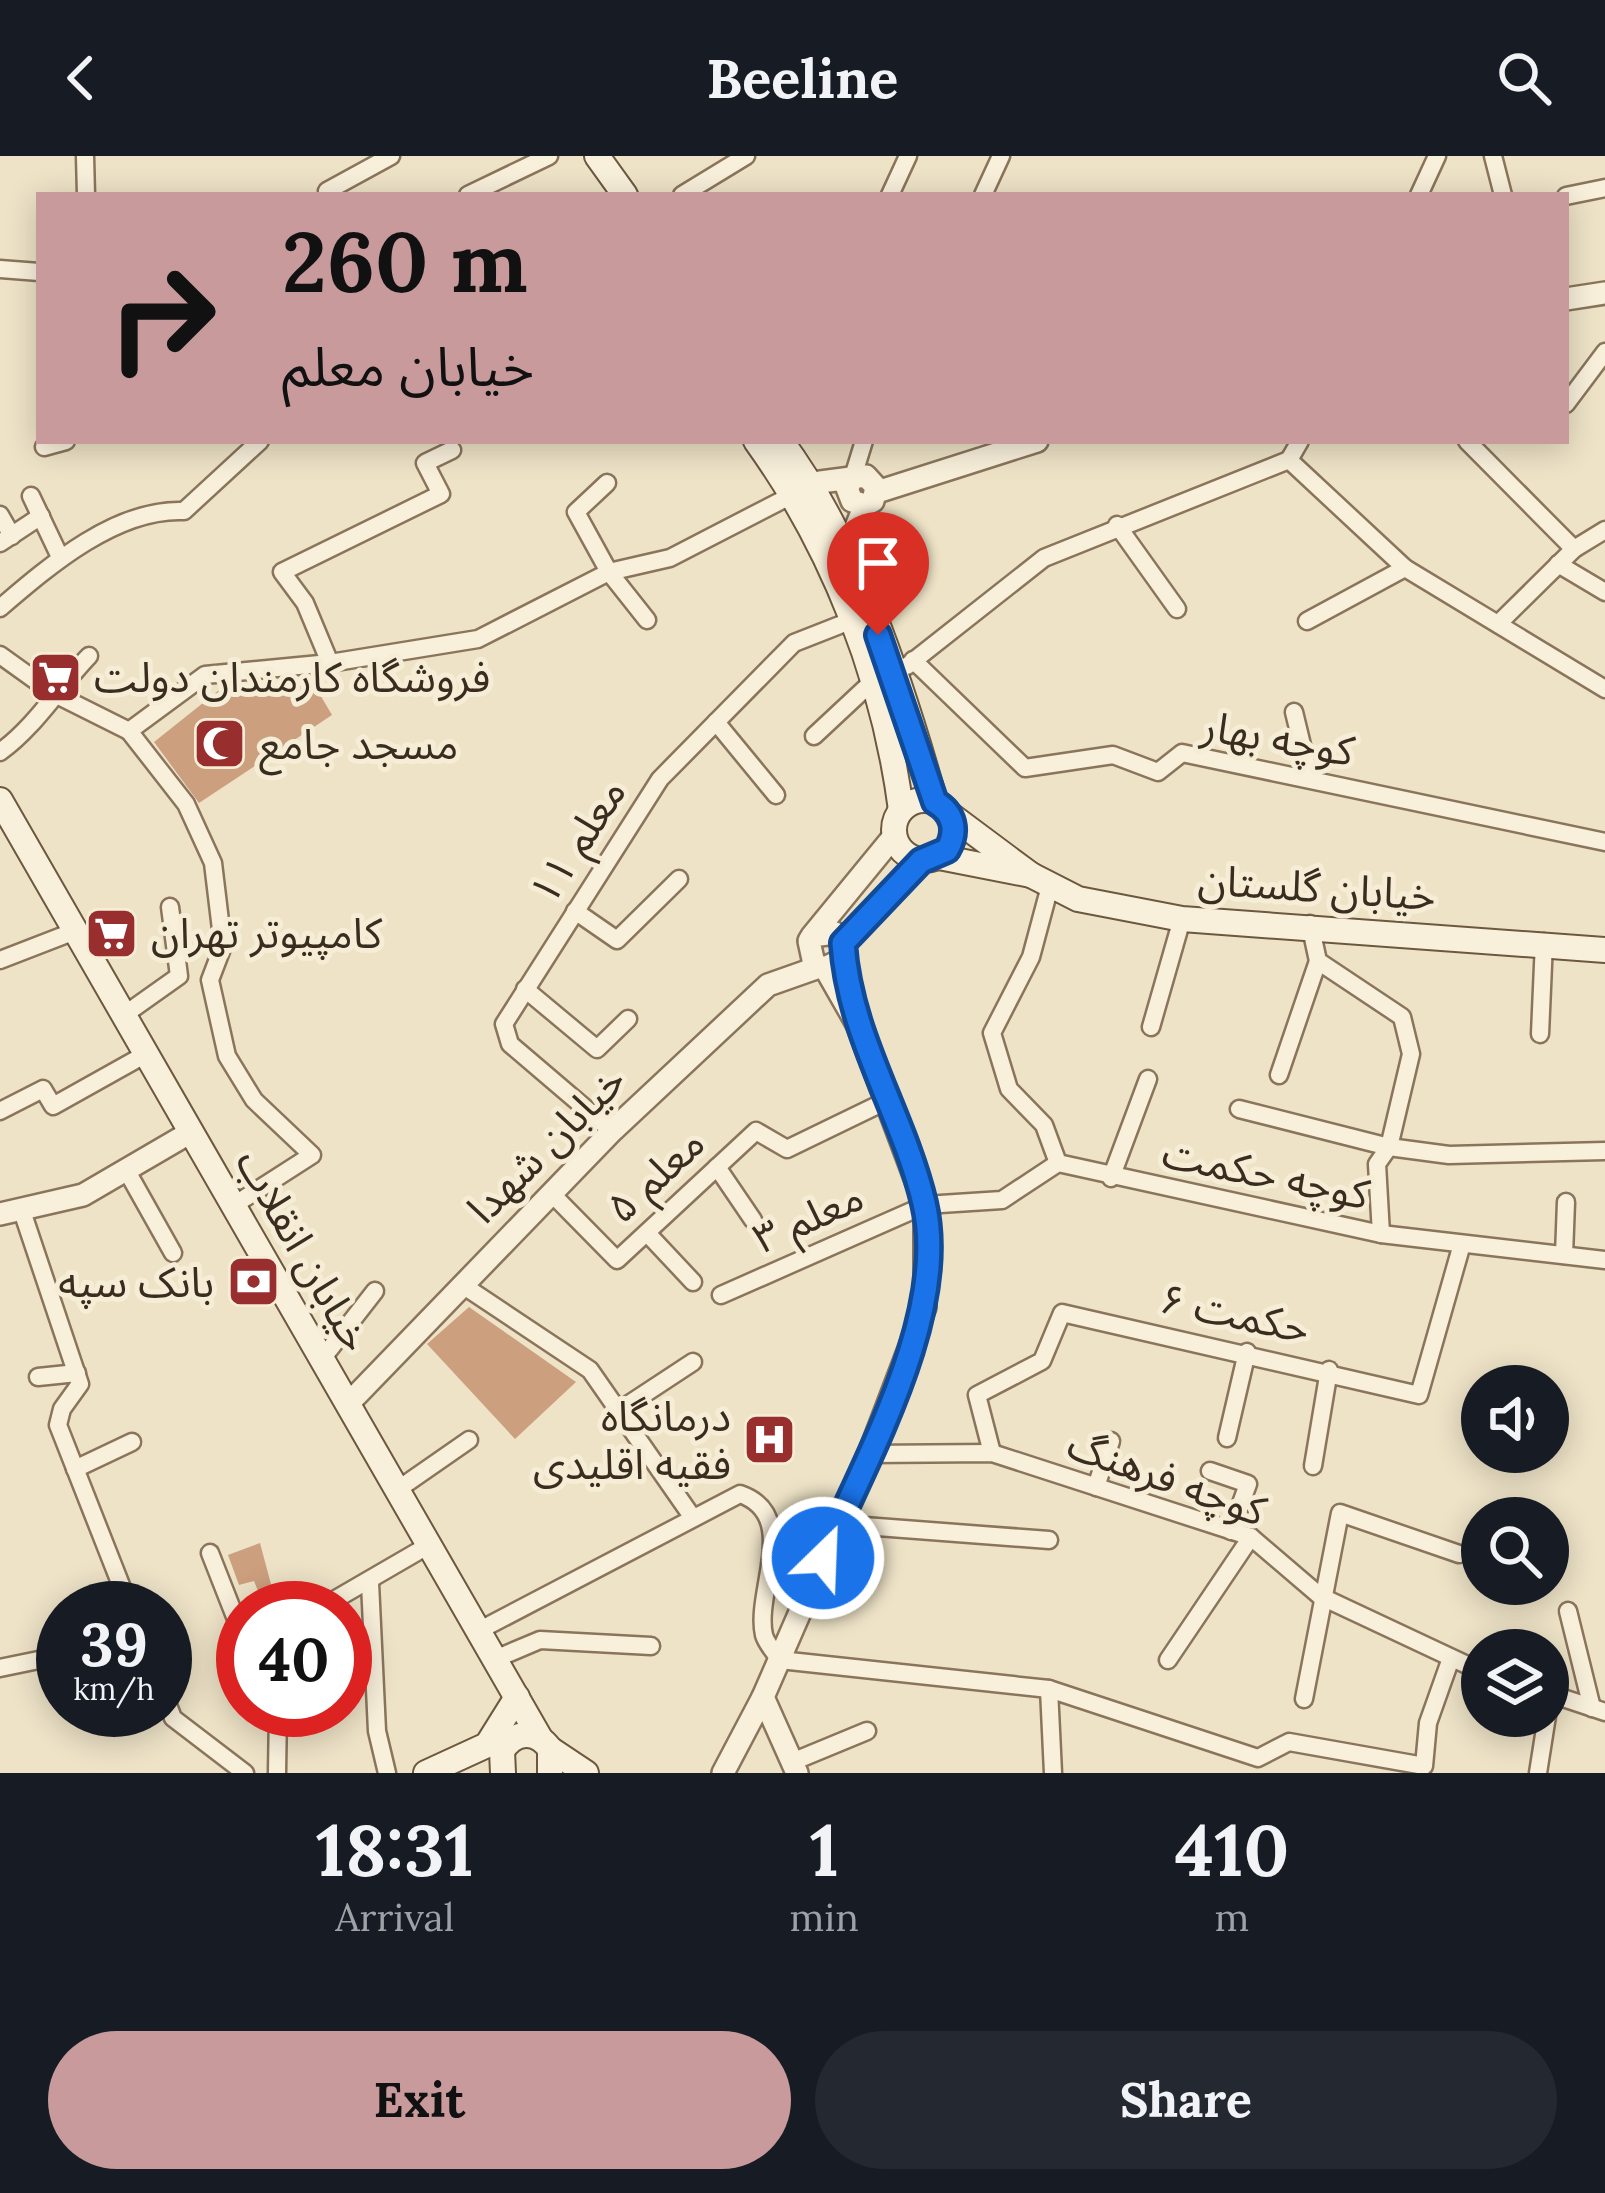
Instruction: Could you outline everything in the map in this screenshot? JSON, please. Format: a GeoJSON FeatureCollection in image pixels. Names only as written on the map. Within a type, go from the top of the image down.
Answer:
{"type":"FeatureCollection","features":[{"type":"Feature","properties":{"kind":"main road"},"geometry":{"type":"LineString","coordinates":[[597,156],[623,192]]}},
{"type":"Feature","properties":{"kind":"main road"},"geometry":{"type":"LineString","coordinates":[[759,444],[804,489],[847,549],[884,679],[901,810],[894,836],[900,850],[1040,880]]}},
{"type":"Feature","properties":{"kind":"main road"},"geometry":{"type":"LineString","coordinates":[[782,444],[804,489],[850,621],[884,679],[954,833],[930,859]]}},
{"type":"Feature","properties":{"kind":"main road","name":"خیابان انقلاب"},"geometry":{"type":"LineString","coordinates":[[0,800],[547,1753]]}},
{"type":"Feature","properties":{"kind":"main road"},"geometry":{"type":"LineString","coordinates":[[901,810],[916,801],[942,808],[1040,880]]}},
{"type":"Feature","properties":{"kind":"main road","name":"خیابان گلستان"},"geometry":{"type":"LineString","coordinates":[[1040,880],[1078,899],[1182,919],[1310,924],[1605,950]]}},
{"type":"Feature","properties":{"kind":"main road"},"geometry":{"type":"LineString","coordinates":[[427,1773],[487,1745],[517,1697]]}},
{"type":"Feature","properties":{"kind":"main road"},"geometry":{"type":"LineString","coordinates":[[503,1773],[502,1751],[511,1739],[525,1734],[547,1753],[586,1773]]}},
{"type":"Feature","properties":{"kind":"street"},"geometry":{"type":"LineString","coordinates":[[85,156],[86,192]]}},
{"type":"Feature","properties":{"kind":"street"},"geometry":{"type":"LineString","coordinates":[[327,191],[392,156]]}},
{"type":"Feature","properties":{"kind":"street"},"geometry":{"type":"LineString","coordinates":[[474,192],[549,156]]}},
{"type":"Feature","properties":{"kind":"street"},"geometry":{"type":"LineString","coordinates":[[687,192],[746,156]]}},
{"type":"Feature","properties":{"kind":"street"},"geometry":{"type":"LineString","coordinates":[[891,192],[908,156]]}},
{"type":"Feature","properties":{"kind":"street"},"geometry":{"type":"LineString","coordinates":[[983,192],[1001,156]]}},
{"type":"Feature","properties":{"kind":"street"},"geometry":{"type":"LineString","coordinates":[[1420,192],[1437,156]]}},
{"type":"Feature","properties":{"kind":"street"},"geometry":{"type":"LineString","coordinates":[[1492,156],[1502,192]]}},
{"type":"Feature","properties":{"kind":"street"},"geometry":{"type":"LineString","coordinates":[[1569,195],[1605,188]]}},
{"type":"Feature","properties":{"kind":"street"},"geometry":{"type":"LineString","coordinates":[[0,269],[36,272]]}},
{"type":"Feature","properties":{"kind":"street"},"geometry":{"type":"LineString","coordinates":[[1569,299],[1605,293]]}},
{"type":"Feature","properties":{"kind":"street"},"geometry":{"type":"LineString","coordinates":[[1569,400],[1605,352]]}},
{"type":"Feature","properties":{"kind":"street"},"geometry":{"type":"LineString","coordinates":[[44,447],[55,444]]}},
{"type":"Feature","properties":{"kind":"street"},"geometry":{"type":"LineString","coordinates":[[0,608],[61,557],[157,510],[184,511],[257,444]]}},
{"type":"Feature","properties":{"kind":"street"},"geometry":{"type":"LineString","coordinates":[[847,549],[866,489],[865,444]]}},
{"type":"Feature","properties":{"kind":"street"},"geometry":{"type":"LineString","coordinates":[[129,731],[205,675],[330,663],[478,639],[609,572],[670,558],[804,489],[866,489],[1026,444]]}},
{"type":"Feature","properties":{"kind":"street"},"geometry":{"type":"LineString","coordinates":[[814,736],[1044,558],[1289,460],[1298,444]]}},
{"type":"Feature","properties":{"kind":"street"},"geometry":{"type":"LineString","coordinates":[[1470,444],[1574,549]]}},
{"type":"Feature","properties":{"kind":"street"},"geometry":{"type":"LineString","coordinates":[[330,663],[305,603],[282,572],[441,494],[425,463],[452,450]]}},
{"type":"Feature","properties":{"kind":"street"},"geometry":{"type":"LineString","coordinates":[[1289,460],[1405,568],[1605,689]]}},
{"type":"Feature","properties":{"kind":"street"},"geometry":{"type":"LineString","coordinates":[[607,483],[576,512],[609,572],[646,620]]}},
{"type":"Feature","properties":{"kind":"street"},"geometry":{"type":"LineString","coordinates":[[32,496],[61,557]]}},
{"type":"Feature","properties":{"kind":"street"},"geometry":{"type":"LineString","coordinates":[[0,515],[6,539],[41,516]]}},
{"type":"Feature","properties":{"kind":"street"},"geometry":{"type":"LineString","coordinates":[[1118,525],[1177,609]]}},
{"type":"Feature","properties":{"kind":"street"},"geometry":{"type":"LineString","coordinates":[[1498,624],[1574,549],[1605,530]]}},
{"type":"Feature","properties":{"kind":"street"},"geometry":{"type":"LineString","coordinates":[[1558,564],[1605,592]]}},
{"type":"Feature","properties":{"kind":"street"},"geometry":{"type":"LineString","coordinates":[[1307,621],[1405,568]]}},
{"type":"Feature","properties":{"kind":"street","name":"معلم ۱۱"},"geometry":{"type":"LineString","coordinates":[[612,1131],[510,1044],[504,1024],[660,779],[794,643],[850,621]]}},
{"type":"Feature","properties":{"kind":"street"},"geometry":{"type":"LineString","coordinates":[[0,655],[53,693],[129,731],[187,804],[213,862],[223,946],[210,980],[227,1056],[254,1100],[312,1155],[234,1205]]}},
{"type":"Feature","properties":{"kind":"street"},"geometry":{"type":"LineString","coordinates":[[0,752],[21,737],[53,693],[89,656]]}},
{"type":"Feature","properties":{"kind":"street","name":"کوچه بهار"},"geometry":{"type":"LineString","coordinates":[[913,660],[1025,768],[1113,755],[1158,772],[1182,753],[1605,842]]}},
{"type":"Feature","properties":{"kind":"street"},"geometry":{"type":"LineString","coordinates":[[1294,712],[1310,778]]}},
{"type":"Feature","properties":{"kind":"street"},"geometry":{"type":"LineString","coordinates":[[716,722],[776,795]]}},
{"type":"Feature","properties":{"kind":"street"},"geometry":{"type":"LineString","coordinates":[[833,958],[807,953],[812,936],[894,836]]}},
{"type":"Feature","properties":{"kind":"street"},"geometry":{"type":"LineString","coordinates":[[833,958],[930,859]]}},
{"type":"Feature","properties":{"kind":"street"},"geometry":{"type":"LineString","coordinates":[[575,911],[617,940],[679,879]]}},
{"type":"Feature","properties":{"kind":"street"},"geometry":{"type":"LineString","coordinates":[[925,1205],[1002,1200],[1058,1163],[1044,1125],[1009,1089],[992,1033],[1031,957],[1040,880]]}},
{"type":"Feature","properties":{"kind":"street"},"geometry":{"type":"LineString","coordinates":[[124,1015],[179,976],[170,907]]}},
{"type":"Feature","properties":{"kind":"street"},"geometry":{"type":"LineString","coordinates":[[1150,1028],[1182,919]]}},
{"type":"Feature","properties":{"kind":"street"},"geometry":{"type":"LineString","coordinates":[[1279,1076],[1318,961],[1310,924]]}},
{"type":"Feature","properties":{"kind":"street"},"geometry":{"type":"LineString","coordinates":[[0,960],[75,931]]}},
{"type":"Feature","properties":{"kind":"street"},"geometry":{"type":"LineString","coordinates":[[723,1773],[780,1660],[869,1454],[925,1307],[925,1205],[833,958],[830,931],[812,936]]}},
{"type":"Feature","properties":{"kind":"street"},"geometry":{"type":"LineString","coordinates":[[1540,1034],[1544,942]]}},
{"type":"Feature","properties":{"kind":"street","name":"خیابان شهدا"},"geometry":{"type":"LineString","coordinates":[[348,1404],[612,1131],[768,985],[833,958]]}},
{"type":"Feature","properties":{"kind":"street"},"geometry":{"type":"LineString","coordinates":[[1318,961],[1402,1017],[1411,1054],[1389,1147],[1377,1164],[1381,1234]]}},
{"type":"Feature","properties":{"kind":"street"},"geometry":{"type":"LineString","coordinates":[[525,989],[597,1049],[628,1019]]}},
{"type":"Feature","properties":{"kind":"street"},"geometry":{"type":"LineString","coordinates":[[0,1111],[44,1089],[53,1106],[146,1054]]}},
{"type":"Feature","properties":{"kind":"street"},"geometry":{"type":"LineString","coordinates":[[1112,1178],[1148,1078]]}},
{"type":"Feature","properties":{"kind":"street","name":"معلم ۵"},"geometry":{"type":"LineString","coordinates":[[551,1193],[617,1260],[756,1131],[788,1149],[886,1100]]}},
{"type":"Feature","properties":{"kind":"street"},"geometry":{"type":"LineString","coordinates":[[1239,1109],[1389,1147],[1450,1154],[1605,1150]]}},
{"type":"Feature","properties":{"kind":"street"},"geometry":{"type":"LineString","coordinates":[[119,1581],[58,1425],[62,1409],[80,1384],[77,1373],[11,1213],[83,1195],[128,1173],[191,1132]]}},
{"type":"Feature","properties":{"kind":"street","name":"کوچه حکمت"},"geometry":{"type":"LineString","coordinates":[[1058,1163],[1381,1234],[1605,1260]]}},
{"type":"Feature","properties":{"kind":"street"},"geometry":{"type":"LineString","coordinates":[[717,1167],[753,1220]]}},
{"type":"Feature","properties":{"kind":"street"},"geometry":{"type":"LineString","coordinates":[[128,1173],[173,1253]]}},
{"type":"Feature","properties":{"kind":"street"},"geometry":{"type":"LineString","coordinates":[[1564,1256],[1565,1202]]}},
{"type":"Feature","properties":{"kind":"street","name":"معلم ۳"},"geometry":{"type":"LineString","coordinates":[[721,1295],[925,1205]]}},
{"type":"Feature","properties":{"kind":"street"},"geometry":{"type":"LineString","coordinates":[[646,1233],[693,1282]]}},
{"type":"Feature","properties":{"kind":"street","name":"حکمت ۶"},"geometry":{"type":"LineString","coordinates":[[992,1453],[977,1395],[1042,1361],[1062,1313],[1329,1370],[1419,1395],[1462,1244]]}},
{"type":"Feature","properties":{"kind":"street"},"geometry":{"type":"LineString","coordinates":[[461,1284],[590,1370],[693,1518]]}},
{"type":"Feature","properties":{"kind":"street"},"geometry":{"type":"LineString","coordinates":[[322,1359],[375,1292]]}},
{"type":"Feature","properties":{"kind":"street"},"geometry":{"type":"LineString","coordinates":[[1227,1438],[1247,1352]]}},
{"type":"Feature","properties":{"kind":"street"},"geometry":{"type":"LineString","coordinates":[[617,1412],[693,1363]]}},
{"type":"Feature","properties":{"kind":"street"},"geometry":{"type":"LineString","coordinates":[[1312,1466],[1329,1370]]}},
{"type":"Feature","properties":{"kind":"street"},"geometry":{"type":"LineString","coordinates":[[38,1377],[77,1373]]}},
{"type":"Feature","properties":{"kind":"street"},"geometry":{"type":"LineString","coordinates":[[397,1490],[469,1440]]}},
{"type":"Feature","properties":{"kind":"street"},"geometry":{"type":"LineString","coordinates":[[75,1469],[132,1442]]}},
{"type":"Feature","properties":{"kind":"street"},"geometry":{"type":"LineString","coordinates":[[1096,1487],[1112,1442]]}},
{"type":"Feature","properties":{"kind":"street","name":"کوچه فرهنگ"},"geometry":{"type":"LineString","coordinates":[[869,1454],[992,1453],[1251,1537],[1320,1596],[1461,1665]]}},
{"type":"Feature","properties":{"kind":"street"},"geometry":{"type":"LineString","coordinates":[[1210,1471],[1248,1484],[1231,1531]]}},
{"type":"Feature","properties":{"kind":"street"},"geometry":{"type":"LineString","coordinates":[[478,1631],[740,1494],[764,1514],[772,1538],[764,1636],[780,1660]]}},
{"type":"Feature","properties":{"kind":"street"},"geometry":{"type":"LineString","coordinates":[[1304,1699],[1320,1596],[1340,1513],[1459,1554]]}},
{"type":"Feature","properties":{"kind":"street"},"geometry":{"type":"LineString","coordinates":[[838,1524],[1049,1540]]}},
{"type":"Feature","properties":{"kind":"street"},"geometry":{"type":"LineString","coordinates":[[1168,1660],[1251,1537]]}},
{"type":"Feature","properties":{"kind":"street"},"geometry":{"type":"LineString","coordinates":[[372,1582],[429,1546]]}},
{"type":"Feature","properties":{"kind":"street"},"geometry":{"type":"LineString","coordinates":[[210,1553],[221,1581]]}},
{"type":"Feature","properties":{"kind":"street"},"geometry":{"type":"LineString","coordinates":[[1568,1611],[1598,1710]]}},
{"type":"Feature","properties":{"kind":"street"},"geometry":{"type":"LineString","coordinates":[[372,1625],[377,1731],[387,1773]]}},
{"type":"Feature","properties":{"kind":"street"},"geometry":{"type":"LineString","coordinates":[[495,1659],[540,1640],[651,1646]]}},
{"type":"Feature","properties":{"kind":"street"},"geometry":{"type":"LineString","coordinates":[[780,1660],[1049,1689],[1258,1758],[1289,1742],[1424,1766],[1428,1723],[1450,1661]]}},
{"type":"Feature","properties":{"kind":"street"},"geometry":{"type":"LineString","coordinates":[[0,1668],[36,1661]]}},
{"type":"Feature","properties":{"kind":"street"},"geometry":{"type":"LineString","coordinates":[[1049,1689],[1053,1773]]}},
{"type":"Feature","properties":{"kind":"street"},"geometry":{"type":"LineString","coordinates":[[763,1697],[795,1767],[867,1731]]}},
{"type":"Feature","properties":{"kind":"street"},"geometry":{"type":"LineString","coordinates":[[192,1733],[245,1773]]}},
{"type":"Feature","properties":{"kind":"street"},"geometry":{"type":"LineString","coordinates":[[277,1773],[278,1737]]}},
{"type":"Feature","properties":{"kind":"street"},"geometry":{"type":"LineString","coordinates":[[1538,1773],[1543,1737]]}},
{"type":"Feature","properties":{"kind":"building","name":"مسجد جامع"},"geometry":{"type":"Polygon","coordinates":[[[312,681],[332,715],[199,803],[154,742],[218,691],[312,681]]]}},
{"type":"Feature","properties":{"kind":"building"},"geometry":{"type":"Polygon","coordinates":[[[469,1307],[576,1382],[515,1439],[427,1344],[469,1307]]]}},
{"type":"Feature","properties":{"kind":"building"},"geometry":{"type":"Polygon","coordinates":[[[260,1543],[270,1581],[238,1581],[228,1555],[260,1543]]]}},
{"type":"Feature","properties":{"kind":"place","name":"فروشگاه کارمندان دولت"},"geometry":{"type":"Point","coordinates":[55,677]}},
{"type":"Feature","properties":{"kind":"place","name":"مسجد جامع"},"geometry":{"type":"Point","coordinates":[220,744]}},
{"type":"Feature","properties":{"kind":"place","name":"کامپیوتر تهران"},"geometry":{"type":"Point","coordinates":[112,933]}},
{"type":"Feature","properties":{"kind":"place","name":"بانک سپه"},"geometry":{"type":"Point","coordinates":[253,1282]}},
{"type":"Feature","properties":{"kind":"place","name":"درمانگاه فقیه اقلیدی"},"geometry":{"type":"Point","coordinates":[770,1440]}},
{"type":"Feature","properties":{"kind":"route"},"geometry":{"type":"LineString","coordinates":[[823,1558],[869,1454],[925,1307],[927,1289],[925,1205],[857,1024],[843,943],[921,861],[947,850],[954,833],[950,814],[935,802],[878,635]]}}]}
